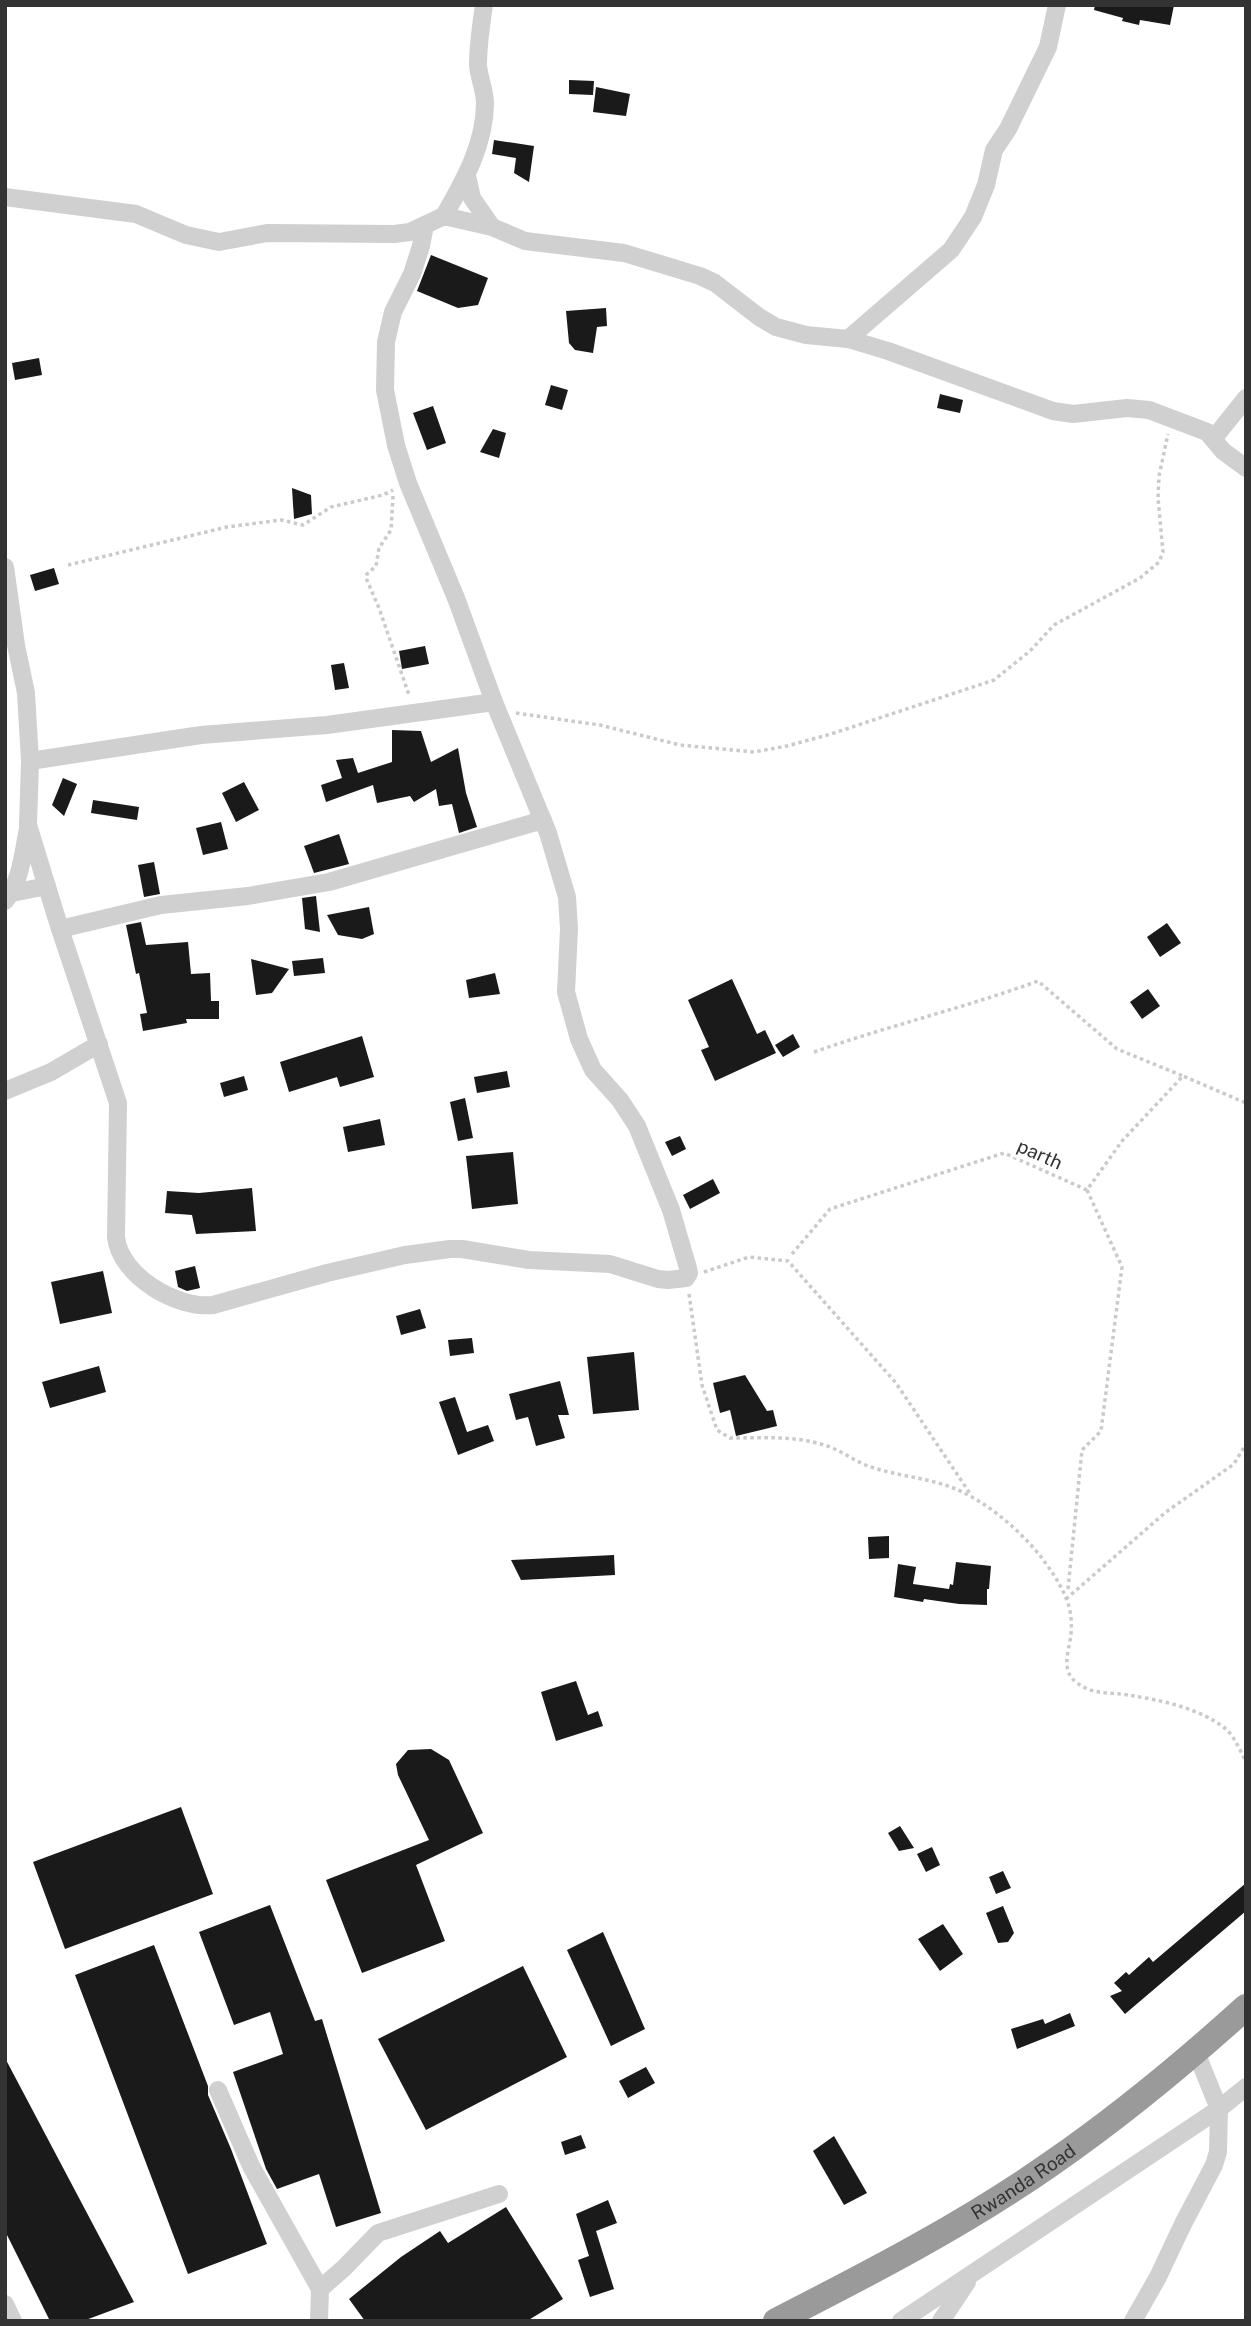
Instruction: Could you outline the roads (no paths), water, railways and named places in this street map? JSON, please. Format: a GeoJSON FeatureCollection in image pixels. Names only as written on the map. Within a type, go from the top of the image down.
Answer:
{"type":"FeatureCollection","features":[{"type":"Feature","properties":{"kind":"highway","name":"Rwanda Road"},"geometry":{"type":"LineString","coordinates":[[776,2321],[860,2278],[997,2199],[1098,2130],[1196,2052],[1246,2007]]}},
{"type":"Feature","properties":{"kind":"street"},"geometry":{"type":"LineString","coordinates":[[444,216],[467,176],[484,125],[485,101],[478,67],[484,5]]}},
{"type":"Feature","properties":{"kind":"street"},"geometry":{"type":"LineString","coordinates":[[848,340],[951,250],[973,217],[986,185],[993,150],[1008,129],[1048,47],[1057,5]]}},
{"type":"Feature","properties":{"kind":"street"},"geometry":{"type":"LineString","coordinates":[[467,176],[472,198],[492,227]]}},
{"type":"Feature","properties":{"kind":"street"},"geometry":{"type":"LineString","coordinates":[[5,197],[136,214],[186,235],[219,242],[267,233],[379,236],[410,232],[444,216],[492,227],[525,241],[624,253],[715,283],[776,327],[806,335],[848,340],[888,351],[1053,411],[1073,414],[1138,408],[1199,428],[1214,438],[1223,451],[1246,468]]}},
{"type":"Feature","properties":{"kind":"street"},"geometry":{"type":"LineString","coordinates":[[28,825],[118,1103],[117,1247],[128,1266],[169,1297],[198,1307],[213,1305],[327,1273],[405,1255],[450,1249],[529,1260],[610,1264],[658,1279],[686,1278],[688,1268],[671,1210],[644,1143],[627,1109],[593,1070],[571,1015],[566,992],[569,929],[567,897],[543,820],[496,707],[457,598],[400,487],[384,373],[386,342],[393,312],[412,274],[425,225]]}},
{"type":"Feature","properties":{"kind":"street"},"geometry":{"type":"LineString","coordinates":[[1214,438],[1246,398]]}},
{"type":"Feature","properties":{"kind":"street"},"geometry":{"type":"LineString","coordinates":[[5,567],[26,693],[30,761],[28,825],[23,857],[9,897]]}},
{"type":"Feature","properties":{"kind":"street"},"geometry":{"type":"LineString","coordinates":[[30,761],[201,735],[327,725],[415,712],[496,707]]}},
{"type":"Feature","properties":{"kind":"street"},"geometry":{"type":"LineString","coordinates":[[60,929],[161,905],[248,896],[329,881],[543,820]]}},
{"type":"Feature","properties":{"kind":"street"},"geometry":{"type":"LineString","coordinates":[[9,897],[47,886]]}},
{"type":"Feature","properties":{"kind":"street"},"geometry":{"type":"LineString","coordinates":[[5,1091],[51,1072],[99,1044]]}},
{"type":"Feature","properties":{"kind":"street"},"geometry":{"type":"LineString","coordinates":[[1133,2321],[1214,2165],[1219,2140],[1219,2109],[1196,2052]]}},
{"type":"Feature","properties":{"kind":"street"},"geometry":{"type":"LineString","coordinates":[[901,2321],[1219,2109],[1246,2087]]}},
{"type":"Feature","properties":{"kind":"street"},"geometry":{"type":"LineString","coordinates":[[218,2090],[251,2166],[320,2289],[319,2321]]}},
{"type":"Feature","properties":{"kind":"street"},"geometry":{"type":"LineString","coordinates":[[320,2289],[378,2233],[499,2194]]}},
{"type":"Feature","properties":{"kind":"street"},"geometry":{"type":"LineString","coordinates":[[941,2321],[971,2276]]}},
{"type":"Feature","properties":{"kind":"street"},"geometry":{"type":"LineString","coordinates":[[5,2304],[13,2321]]}}]}
